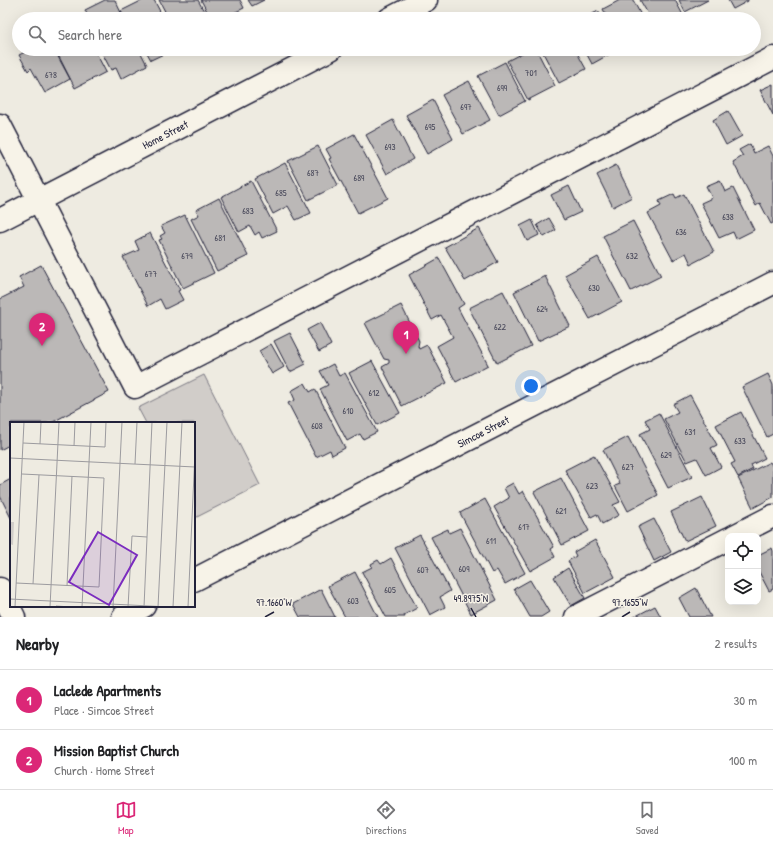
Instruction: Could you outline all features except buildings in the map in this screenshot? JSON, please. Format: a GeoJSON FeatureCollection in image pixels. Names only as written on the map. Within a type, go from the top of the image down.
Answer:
{"type":"FeatureCollection","features":[{"type":"Feature","properties":{"kind":"street"},"geometry":{"type":"LineString","coordinates":[[403,12],[426,0]]}},
{"type":"Feature","properties":{"kind":"street","name":"Home Street"},"geometry":{"type":"LineString","coordinates":[[0,220],[317,56]]}},
{"type":"Feature","properties":{"kind":"street"},"geometry":{"type":"LineString","coordinates":[[0,125],[135,387],[773,58]]}},
{"type":"Feature","properties":{"kind":"street","name":"Simcoe Street"},"geometry":{"type":"LineString","coordinates":[[195,579],[773,283]]}},
{"type":"Feature","properties":{"kind":"street"},"geometry":{"type":"LineString","coordinates":[[740,533],[773,516]]}},
{"type":"Feature","properties":{"kind":"street"},"geometry":{"type":"LineString","coordinates":[[576,617],[725,541]]}},
{"type":"Feature","properties":{"kind":"street"},"geometry":{"type":"LineString","coordinates":[[0,589],[14,617]]}},
{"type":"Feature","properties":{"kind":"street"},"geometry":{"type":"LineString","coordinates":[[123,617],[142,607]]}},
{"type":"Feature","properties":{"kind":"shaded area"},"geometry":{"type":"Polygon","coordinates":[[[204,375],[260,485],[195,518],[195,422],[145,422],[138,408],[204,375]]]}},
{"type":"Feature","properties":{"kind":"place","name":"Mission Baptist Church"},"geometry":{"type":"Point","coordinates":[42,346]}},
{"type":"Feature","properties":{"kind":"place","name":"Laclede Apartments"},"geometry":{"type":"Point","coordinates":[406,354]}}]}
